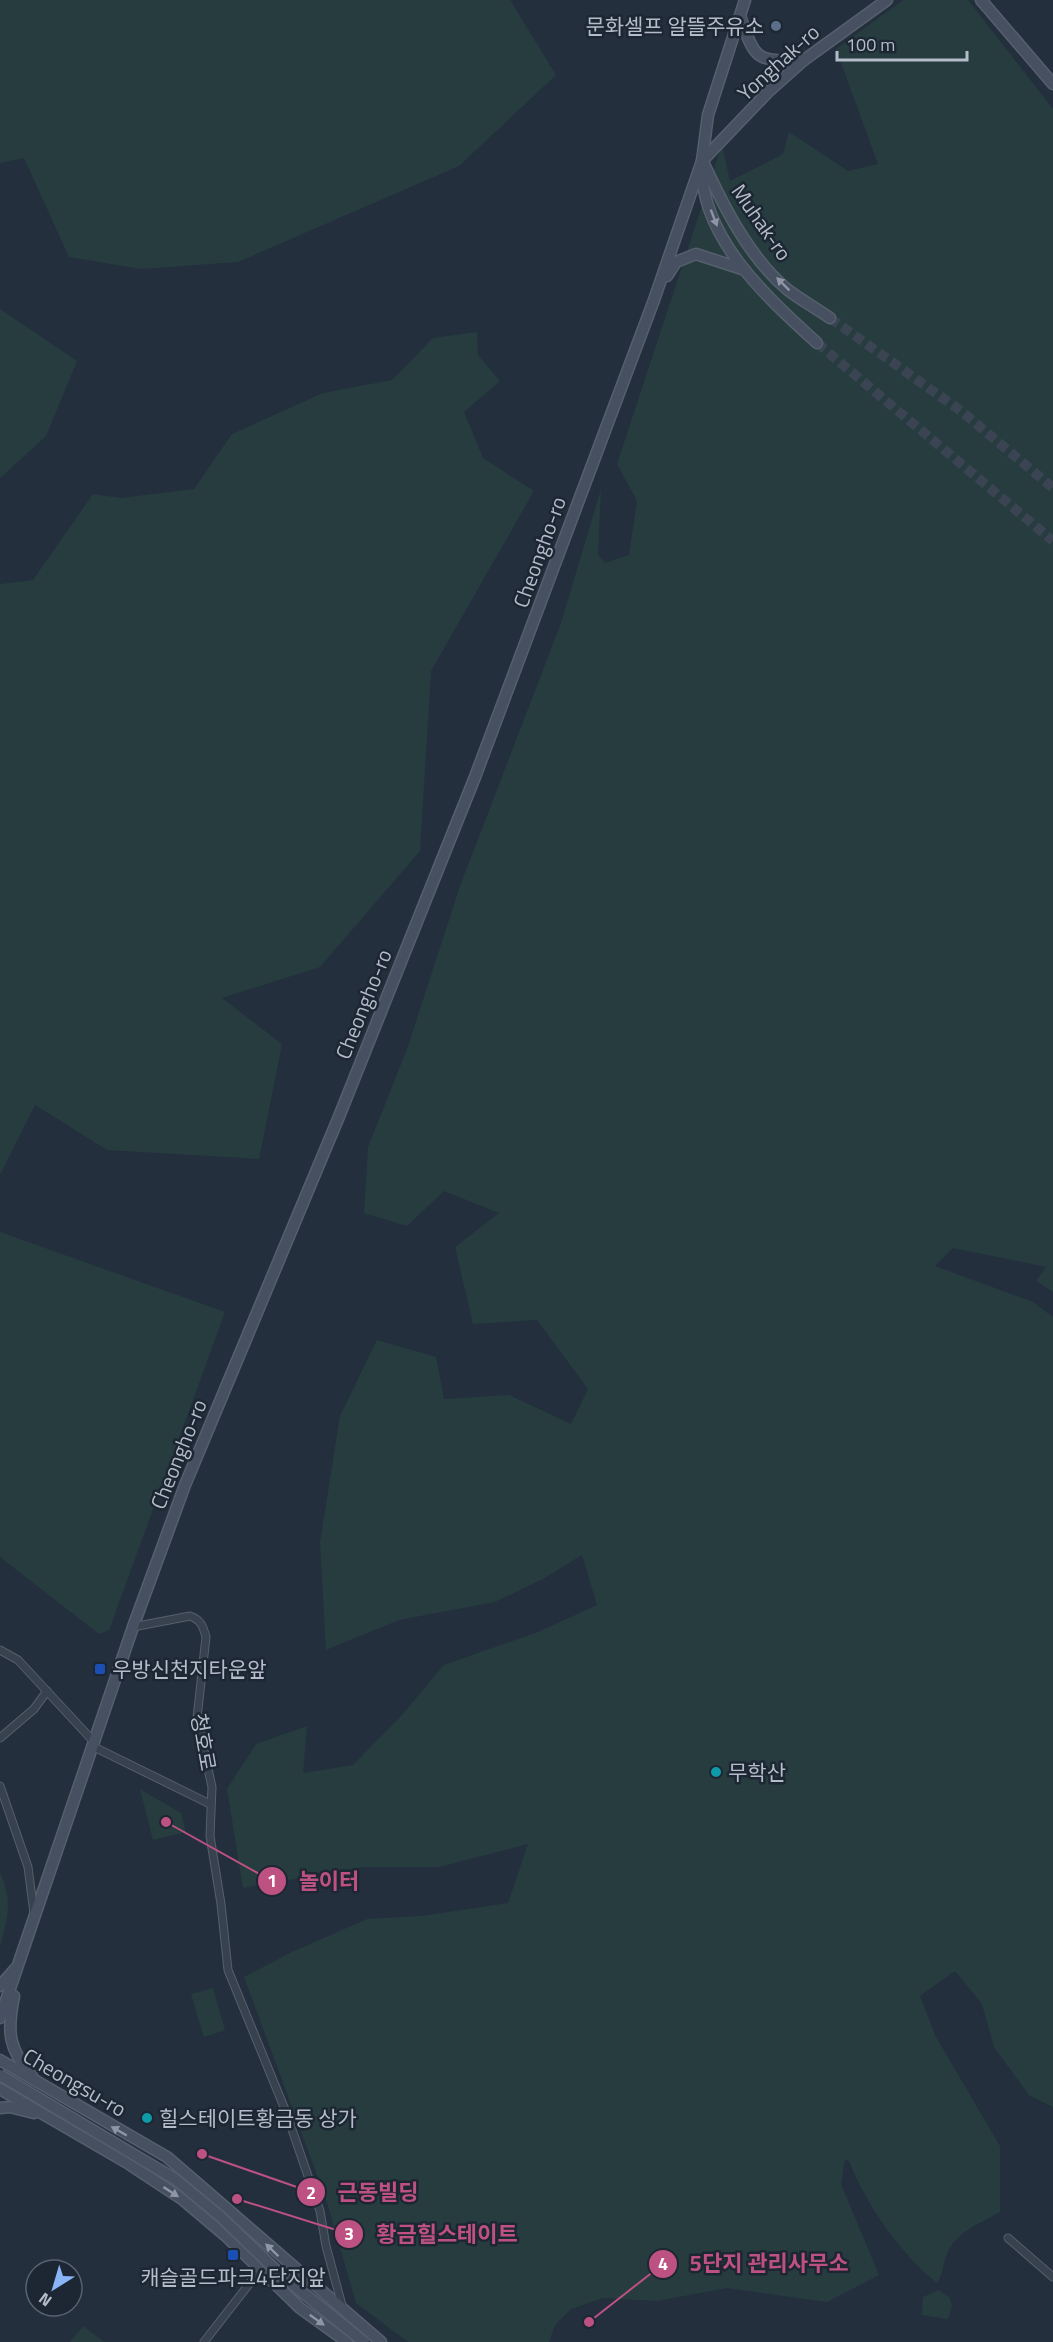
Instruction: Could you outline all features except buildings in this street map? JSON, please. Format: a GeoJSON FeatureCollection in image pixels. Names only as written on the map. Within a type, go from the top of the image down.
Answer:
{"type":"FeatureCollection","features":[{"type":"Feature","properties":{"kind":"main road","name":"Cheongho-ro"},"geometry":{"type":"LineString","coordinates":[[0,2018],[95,1745],[133,1627],[185,1485],[342,1108],[475,777],[654,300],[702,161],[708,115],[745,0]]}},
{"type":"Feature","properties":{"kind":"main road","name":"Yonghak-ro"},"geometry":{"type":"LineString","coordinates":[[702,161],[768,92],[804,60],[887,0]]}},
{"type":"Feature","properties":{"kind":"main road"},"geometry":{"type":"LineString","coordinates":[[981,0],[1053,84]]}},
{"type":"Feature","properties":{"kind":"main road"},"geometry":{"type":"LineString","coordinates":[[740,16],[750,45],[758,57],[772,60],[804,60]]}},
{"type":"Feature","properties":{"kind":"main road"},"geometry":{"type":"LineString","coordinates":[[702,161],[702,178],[714,220],[736,260],[772,301],[818,343]]}},
{"type":"Feature","properties":{"kind":"main road","name":"Muhak-ro"},"geometry":{"type":"LineString","coordinates":[[702,161],[719,197],[757,256],[787,289],[830,318]]}},
{"type":"Feature","properties":{"kind":"main road"},"geometry":{"type":"LineString","coordinates":[[654,300],[676,262],[696,254],[744,270]]}},
{"type":"Feature","properties":{"kind":"main road"},"geometry":{"type":"LineString","coordinates":[[0,1986],[21,1962]]}},
{"type":"Feature","properties":{"kind":"main road"},"geometry":{"type":"LineString","coordinates":[[21,1962],[11,2010],[9,2038],[17,2059],[32,2076],[63,2097]]}},
{"type":"Feature","properties":{"kind":"main road","name":"Cheongsu-ro"},"geometry":{"type":"LineString","coordinates":[[0,2060],[167,2157],[381,2342]]}},
{"type":"Feature","properties":{"kind":"main road","name":"Cheongsu-ro"},"geometry":{"type":"LineString","coordinates":[[0,2075],[175,2179],[221,2217],[281,2275],[364,2342]]}},
{"type":"Feature","properties":{"kind":"main road","name":"Cheongsu-ro"},"geometry":{"type":"LineString","coordinates":[[0,2090],[129,2164],[182,2199],[300,2308],[347,2342]]}},
{"type":"Feature","properties":{"kind":"main road"},"geometry":{"type":"LineString","coordinates":[[53,2120],[47,2110],[48,2103],[54,2098],[63,2097]]}},
{"type":"Feature","properties":{"kind":"main road"},"geometry":{"type":"LineString","coordinates":[[0,2108],[10,2107],[53,2120]]}},
{"type":"Feature","properties":{"kind":"street","name":"청호로"},"geometry":{"type":"LineString","coordinates":[[95,1745],[210,1804],[212,1787],[197,1718],[206,1637],[203,1625],[198,1619],[190,1616],[133,1627]]}},
{"type":"Feature","properties":{"kind":"street"},"geometry":{"type":"LineString","coordinates":[[0,1650],[18,1660],[95,1745]]}},
{"type":"Feature","properties":{"kind":"street"},"geometry":{"type":"LineString","coordinates":[[0,1738],[34,1709],[47,1691]]}},
{"type":"Feature","properties":{"kind":"street"},"geometry":{"type":"LineString","coordinates":[[0,1785],[28,1867],[35,1921]]}},
{"type":"Feature","properties":{"kind":"street"},"geometry":{"type":"LineString","coordinates":[[210,1804],[210,1836],[221,1904],[228,1970],[290,2121],[320,2211],[344,2312]]}},
{"type":"Feature","properties":{"kind":"street"},"geometry":{"type":"LineString","coordinates":[[1008,2238],[1053,2277]]}},
{"type":"Feature","properties":{"kind":"street"},"geometry":{"type":"LineString","coordinates":[[204,2342],[260,2270]]}},
{"type":"Feature","properties":{"kind":"green space"},"geometry":{"type":"Polygon","coordinates":[[[0,0],[510,0],[556,75],[459,166],[238,262],[141,269],[69,257],[24,158],[0,163],[0,0]]]}},
{"type":"Feature","properties":{"kind":"green space"},"geometry":{"type":"Polygon","coordinates":[[[903,0],[968,0],[1053,109],[1053,1292],[1036,1281],[1046,1267],[953,1248],[935,1266],[1033,1302],[1053,1317],[1053,2107],[1029,2095],[994,2047],[982,2004],[955,1971],[920,1996],[936,2037],[1000,2146],[1000,2212],[968,2230],[955,2241],[946,2256],[937,2283],[897,2243],[885,2227],[865,2195],[849,2161],[845,2159],[841,2184],[879,2275],[827,2302],[727,2288],[657,2301],[603,2298],[571,2309],[555,2325],[549,2342],[408,2342],[356,2303],[327,2202],[244,1977],[292,1952],[367,1919],[422,1916],[508,1903],[528,1844],[439,1867],[364,1867],[243,1888],[227,1789],[256,1744],[307,1726],[303,1773],[353,1765],[400,1717],[444,1665],[538,1632],[597,1605],[582,1555],[543,1579],[495,1602],[399,1620],[326,1650],[320,1542],[340,1416],[377,1340],[436,1357],[444,1399],[509,1395],[571,1424],[588,1389],[537,1320],[473,1324],[455,1247],[499,1213],[444,1191],[407,1226],[364,1213],[368,1147],[407,1049],[460,886],[561,623],[601,489],[598,554],[605,563],[629,555],[637,501],[617,464],[722,145],[730,181],[783,154],[789,132],[848,171],[878,164],[836,49],[903,0]]]}},
{"type":"Feature","properties":{"kind":"green space"},"geometry":{"type":"Polygon","coordinates":[[[0,309],[77,361],[46,436],[0,478],[0,309]]]}},
{"type":"Feature","properties":{"kind":"green space"},"geometry":{"type":"Polygon","coordinates":[[[477,332],[478,355],[500,381],[464,412],[483,458],[534,491],[431,671],[420,851],[320,967],[222,998],[282,1044],[259,1159],[107,1150],[35,1105],[0,1175],[0,584],[33,580],[93,494],[121,498],[194,489],[232,434],[323,393],[392,380],[433,338],[477,332]]]}},
{"type":"Feature","properties":{"kind":"green space"},"geometry":{"type":"Polygon","coordinates":[[[0,1232],[225,1312],[109,1630],[99,1634],[0,1557],[0,1232]]]}},
{"type":"Feature","properties":{"kind":"green space"},"geometry":{"type":"Polygon","coordinates":[[[140,1789],[181,1813],[186,1832],[153,1840],[140,1789]]]}},
{"type":"Feature","properties":{"kind":"green space"},"geometry":{"type":"Polygon","coordinates":[[[0,1872],[7,1892],[8,1909],[0,1947],[0,1872]]]}},
{"type":"Feature","properties":{"kind":"green space"},"geometry":{"type":"Polygon","coordinates":[[[213,1988],[225,2030],[204,2037],[191,1994],[213,1988]]]}},
{"type":"Feature","properties":{"kind":"green space"},"geometry":{"type":"Polygon","coordinates":[[[939,2290],[950,2298],[952,2306],[948,2319],[922,2315],[923,2297],[939,2290]]]}},
{"type":"Feature","properties":{"kind":"green space"},"geometry":{"type":"Polygon","coordinates":[[[83,2326],[104,2342],[70,2342],[83,2326]]]}},
{"type":"Feature","properties":{"kind":"tunnel"},"geometry":{"type":"LineString","coordinates":[[830,318],[961,411],[1053,488]]}},
{"type":"Feature","properties":{"kind":"tunnel"},"geometry":{"type":"LineString","coordinates":[[817,343],[1053,541]]}},
{"type":"Feature","properties":{"kind":"place","name":"문화셀프 알뜰주유소"},"geometry":{"type":"Point","coordinates":[776,26]}},
{"type":"Feature","properties":{"kind":"place","name":"우방신천지타운앞"},"geometry":{"type":"Point","coordinates":[100,1669]}},
{"type":"Feature","properties":{"kind":"place","name":"무학산"},"geometry":{"type":"Point","coordinates":[716,1772]}},
{"type":"Feature","properties":{"kind":"place","name":"놀이터"},"geometry":{"type":"Point","coordinates":[166,1822]}},
{"type":"Feature","properties":{"kind":"place","name":"힐스테이트황금동 상가"},"geometry":{"type":"Point","coordinates":[147,2118]}},
{"type":"Feature","properties":{"kind":"place","name":"근동빌딩"},"geometry":{"type":"Point","coordinates":[202,2154]}},
{"type":"Feature","properties":{"kind":"place","name":"황금힐스테이트"},"geometry":{"type":"Point","coordinates":[237,2199]}},
{"type":"Feature","properties":{"kind":"place","name":"캐슬골드파크4단지앞"},"geometry":{"type":"Point","coordinates":[233,2255]}},
{"type":"Feature","properties":{"kind":"place","name":"5단지 관리사무소"},"geometry":{"type":"Point","coordinates":[589,2322]}}]}
